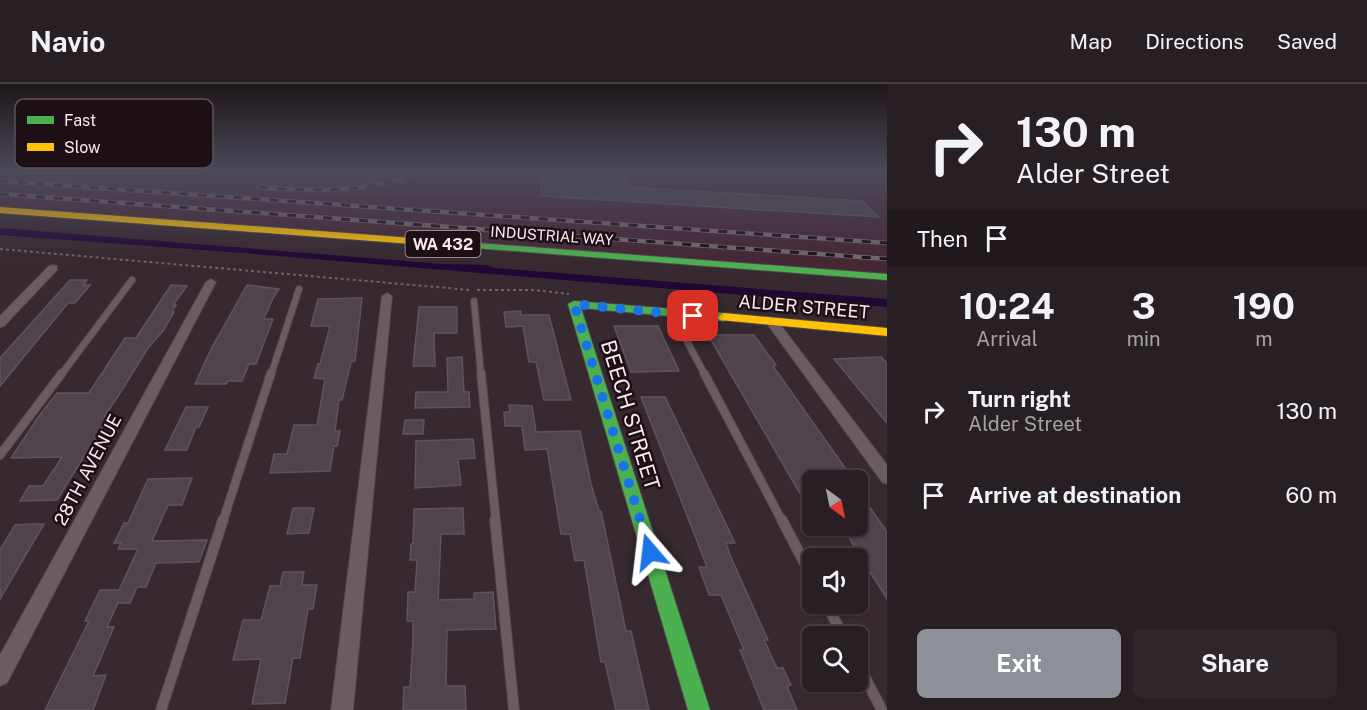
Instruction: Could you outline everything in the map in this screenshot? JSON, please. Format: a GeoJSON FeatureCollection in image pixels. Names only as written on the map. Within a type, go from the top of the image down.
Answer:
{"type":"FeatureCollection","features":[{"type":"Feature","properties":{"kind":"main road","name":"INDUSTRIAL WAY"},"geometry":{"type":"LineString","coordinates":[[0,210],[887,277]]}},
{"type":"Feature","properties":{"kind":"main road","name":"ALDER STREET"},"geometry":{"type":"LineString","coordinates":[[574,299],[673,315],[772,322],[884,335]]}},
{"type":"Feature","properties":{"kind":"main road","name":"BEECH STREET"},"geometry":{"type":"LineString","coordinates":[[574,299],[699,710]]}},
{"type":"Feature","properties":{"kind":"street"},"geometry":{"type":"LineString","coordinates":[[0,323],[53,268]]}},
{"type":"Feature","properties":{"kind":"street","name":"28TH AVENUE"},"geometry":{"type":"LineString","coordinates":[[0,676],[211,282]]}},
{"type":"Feature","properties":{"kind":"street"},"geometry":{"type":"LineString","coordinates":[[342,710],[387,296]]}},
{"type":"Feature","properties":{"kind":"street"},"geometry":{"type":"LineString","coordinates":[[772,322],[887,477]]}},
{"type":"Feature","properties":{"kind":"lane"},"geometry":{"type":"LineString","coordinates":[[0,455],[132,280]]}},
{"type":"Feature","properties":{"kind":"lane"},"geometry":{"type":"LineString","coordinates":[[161,710],[299,289]]}},
{"type":"Feature","properties":{"kind":"lane"},"geometry":{"type":"LineString","coordinates":[[474,302],[514,710]]}},
{"type":"Feature","properties":{"kind":"lane"},"geometry":{"type":"LineString","coordinates":[[673,315],[802,558]]}},
{"type":"Feature","properties":{"kind":"lane"},"geometry":{"type":"LineString","coordinates":[[868,683],[882,710]]}},
{"type":"Feature","properties":{"kind":"path"},"geometry":{"type":"LineString","coordinates":[[0,249],[472,290],[534,290],[574,299]]}},
{"type":"Feature","properties":{"kind":"shaded area"},"geometry":{"type":"Polygon","coordinates":[[[0,201],[887,201],[887,277],[435,243],[0,204],[0,201]]]}},
{"type":"Feature","properties":{"kind":"shaded area"},"geometry":{"type":"Polygon","coordinates":[[[0,228],[443,264],[486,265],[494,268],[887,299],[887,307],[0,235],[0,228]]]}},
{"type":"Feature","properties":{"kind":"building"},"geometry":{"type":"Polygon","coordinates":[[[625,201],[862,201],[878,217],[625,201]]]}},
{"type":"Feature","properties":{"kind":"building"},"geometry":{"type":"Polygon","coordinates":[[[70,280],[87,280],[83,285],[90,285],[75,303],[68,303],[0,386],[0,358],[70,280]]]}},
{"type":"Feature","properties":{"kind":"building"},"geometry":{"type":"Polygon","coordinates":[[[171,285],[187,286],[173,305],[176,305],[172,312],[174,312],[163,331],[148,348],[105,416],[109,416],[57,500],[20,501],[29,486],[43,486],[62,457],[11,458],[39,416],[57,393],[89,393],[125,338],[136,338],[171,285]]]}},
{"type":"Feature","properties":{"kind":"building"},"geometry":{"type":"Polygon","coordinates":[[[247,285],[279,289],[264,319],[273,319],[256,364],[249,364],[242,381],[228,381],[226,384],[195,384],[211,349],[247,285]]]}},
{"type":"Feature","properties":{"kind":"building"},"geometry":{"type":"Polygon","coordinates":[[[362,298],[355,361],[351,362],[342,400],[339,400],[335,431],[340,431],[337,446],[334,446],[330,471],[270,473],[274,454],[287,454],[294,425],[317,425],[325,379],[314,378],[330,326],[311,326],[318,299],[362,298]]]}},
{"type":"Feature","properties":{"kind":"building"},"geometry":{"type":"Polygon","coordinates":[[[419,307],[457,307],[457,333],[434,333],[435,366],[413,366],[419,307]]]}},
{"type":"Feature","properties":{"kind":"building"},"geometry":{"type":"Polygon","coordinates":[[[521,311],[521,315],[549,315],[571,400],[544,400],[536,362],[529,362],[523,326],[506,327],[504,312],[521,311]]]}},
{"type":"Feature","properties":{"kind":"building"},"geometry":{"type":"Polygon","coordinates":[[[614,326],[658,326],[679,371],[631,372],[614,326]]]}},
{"type":"Feature","properties":{"kind":"building"},"geometry":{"type":"Polygon","coordinates":[[[708,335],[754,335],[776,365],[773,366],[847,470],[802,470],[802,497],[708,335]]]}},
{"type":"Feature","properties":{"kind":"building"},"geometry":{"type":"Polygon","coordinates":[[[462,357],[464,392],[469,392],[470,407],[415,408],[416,392],[448,392],[447,358],[462,357]]]}},
{"type":"Feature","properties":{"kind":"building"},"geometry":{"type":"Polygon","coordinates":[[[881,357],[887,363],[887,423],[834,359],[881,357]]]}},
{"type":"Feature","properties":{"kind":"building"},"geometry":{"type":"Polygon","coordinates":[[[641,397],[665,397],[735,543],[726,543],[768,640],[764,640],[777,668],[783,668],[791,685],[787,686],[797,710],[764,710],[740,650],[744,650],[721,595],[709,595],[699,567],[707,567],[641,397]]]}},
{"type":"Feature","properties":{"kind":"building"},"geometry":{"type":"Polygon","coordinates":[[[509,405],[532,406],[536,432],[580,431],[591,484],[599,511],[601,511],[626,631],[631,631],[649,710],[616,710],[605,662],[601,662],[584,560],[575,561],[570,534],[561,534],[547,449],[525,450],[522,426],[505,426],[504,412],[510,412],[509,405]]]}},
{"type":"Feature","properties":{"kind":"building"},"geometry":{"type":"Polygon","coordinates":[[[186,407],[208,407],[199,427],[196,427],[187,450],[165,450],[186,407]]]}},
{"type":"Feature","properties":{"kind":"building"},"geometry":{"type":"Polygon","coordinates":[[[405,420],[424,420],[423,434],[403,434],[405,420]]]}},
{"type":"Feature","properties":{"kind":"building"},"geometry":{"type":"Polygon","coordinates":[[[473,439],[475,458],[458,459],[461,485],[415,488],[416,441],[473,439]]]}},
{"type":"Feature","properties":{"kind":"building"},"geometry":{"type":"Polygon","coordinates":[[[192,478],[182,505],[168,505],[152,541],[207,540],[199,562],[156,563],[146,587],[137,587],[130,603],[118,603],[107,627],[114,627],[93,676],[106,675],[93,710],[45,710],[89,621],[85,621],[100,590],[119,590],[138,549],[118,549],[121,543],[114,543],[124,523],[128,523],[148,479],[192,478]]]}},
{"type":"Feature","properties":{"kind":"building"},"geometry":{"type":"Polygon","coordinates":[[[868,504],[887,532],[887,599],[868,568],[868,548],[855,548],[848,536],[868,536],[868,504]]]}},
{"type":"Feature","properties":{"kind":"building"},"geometry":{"type":"Polygon","coordinates":[[[293,508],[314,508],[309,533],[287,534],[293,508]]]}},
{"type":"Feature","properties":{"kind":"building"},"geometry":{"type":"Polygon","coordinates":[[[463,508],[464,534],[441,534],[438,600],[474,599],[474,593],[493,592],[496,629],[447,630],[446,686],[465,686],[466,710],[403,710],[404,687],[410,687],[413,639],[413,621],[407,621],[408,592],[415,592],[417,560],[410,560],[414,509],[463,508]]]}},
{"type":"Feature","properties":{"kind":"building"},"geometry":{"type":"Polygon","coordinates":[[[44,524],[0,599],[0,550],[15,525],[44,524]]]}},
{"type":"Feature","properties":{"kind":"building"},"geometry":{"type":"Polygon","coordinates":[[[283,572],[304,572],[302,585],[317,585],[313,609],[308,609],[300,658],[293,658],[285,703],[252,704],[261,659],[233,660],[243,620],[261,620],[270,586],[280,586],[283,572]]]}},
{"type":"Feature","properties":{"kind":"railway"},"geometry":{"type":"LineString","coordinates":[[98,201],[887,259]]}},
{"type":"Feature","properties":{"kind":"railway"},"geometry":{"type":"LineString","coordinates":[[289,201],[887,243]]}},
{"type":"Feature","properties":{"kind":"traffic: fast"},"geometry":{"type":"LineString","coordinates":[[452,244],[887,277]]}},
{"type":"Feature","properties":{"kind":"traffic: fast"},"geometry":{"type":"LineString","coordinates":[[699,710],[574,304],[724,317]]}},
{"type":"Feature","properties":{"kind":"traffic: slow"},"geometry":{"type":"LineString","coordinates":[[0,210],[452,244]]}},
{"type":"Feature","properties":{"kind":"traffic: slow"},"geometry":{"type":"LineString","coordinates":[[724,317],[887,332]]}},
{"type":"Feature","properties":{"kind":"route"},"geometry":{"type":"LineString","coordinates":[[650,552],[574,304],[693,316]]}}]}
